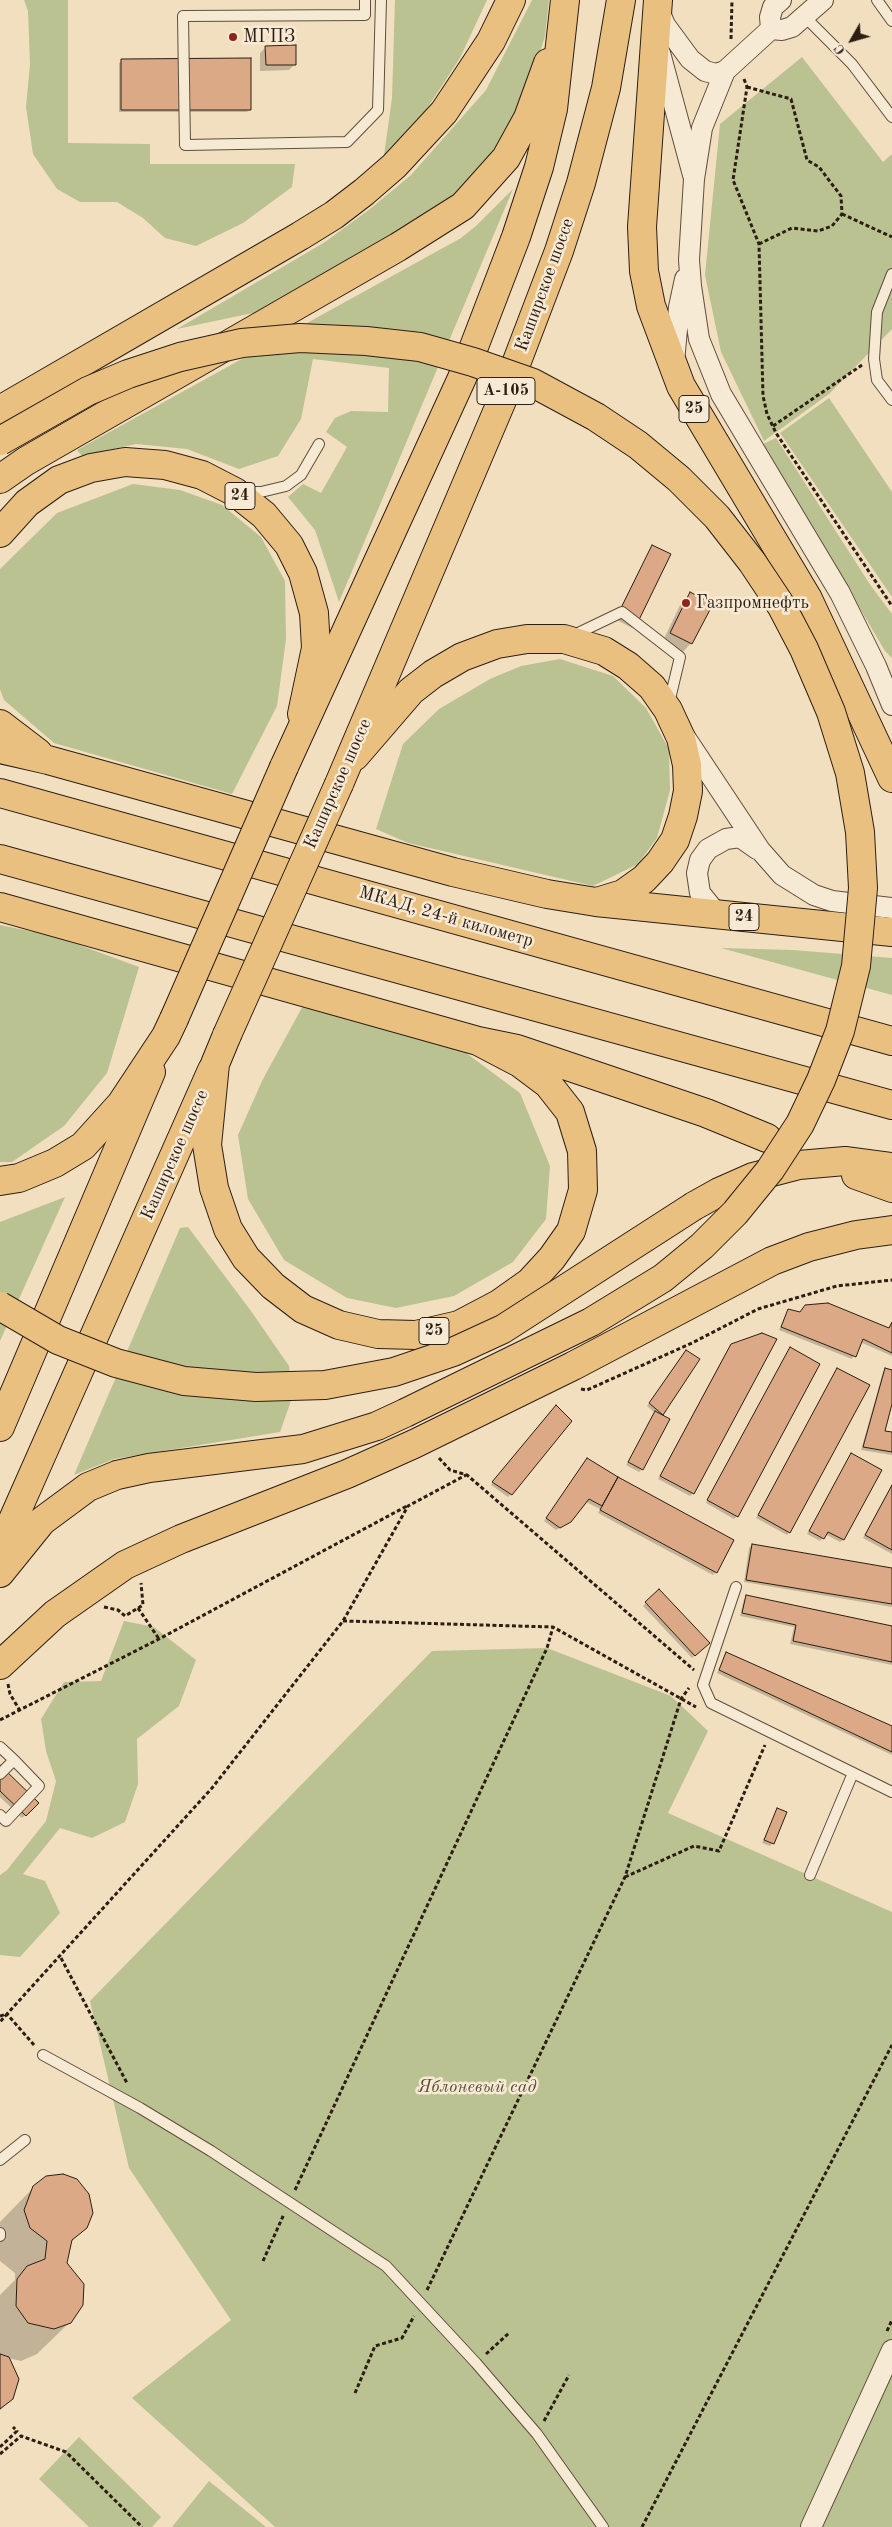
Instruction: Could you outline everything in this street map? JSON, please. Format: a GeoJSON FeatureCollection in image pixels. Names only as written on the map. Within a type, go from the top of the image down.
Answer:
{"type":"FeatureCollection","features":[{"type":"Feature","properties":{"kind":"main road"},"geometry":{"type":"LineString","coordinates":[[0,410],[300,236],[334,215],[364,192],[394,166],[444,112],[491,41],[511,0]]}},
{"type":"Feature","properties":{"kind":"main road","name":"Каширское шоссе"},"geometry":{"type":"LineString","coordinates":[[0,1549],[343,776],[503,398],[560,251],[581,183],[606,88],[621,0]]}},
{"type":"Feature","properties":{"kind":"main road","name":"25"},"geometry":{"type":"LineString","coordinates":[[658,3],[642,227],[644,271],[651,306],[674,372],[704,428],[808,598],[892,778]]}},
{"type":"Feature","properties":{"kind":"main road"},"geometry":{"type":"LineString","coordinates":[[0,479],[398,247],[463,206],[506,158],[528,118],[564,8]]}},
{"type":"Feature","properties":{"kind":"main road","name":"А-105"},"geometry":{"type":"LineString","coordinates":[[297,738],[462,378],[516,237],[539,167],[553,108],[564,8]]}},
{"type":"Feature","properties":{"kind":"main road"},"geometry":{"type":"LineString","coordinates":[[0,441],[88,391],[128,374],[180,357],[242,343],[300,338],[366,341],[420,347],[473,362],[533,383],[596,416],[638,445],[679,479],[717,517],[752,562],[782,607],[804,649],[831,712],[850,774],[860,832],[863,888],[856,966],[840,1031],[822,1080],[800,1124],[770,1170],[735,1213],[702,1246],[663,1278],[591,1322],[377,1426],[303,1448],[149,1468],[117,1475],[88,1487],[42,1521],[0,1573]]}},
{"type":"Feature","properties":{"kind":"main road","name":"24"},"geometry":{"type":"LineString","coordinates":[[0,533],[26,503],[59,480],[91,468],[125,462],[165,465],[202,475],[234,492],[271,522],[289,544],[303,573],[314,614],[316,648],[297,738]]}},
{"type":"Feature","properties":{"kind":"main road"},"geometry":{"type":"LineString","coordinates":[[0,750],[48,760],[453,872],[547,894],[596,902],[623,894],[644,879],[675,840],[684,816],[688,791],[687,765],[681,738],[668,710],[652,687],[628,666],[604,652],[564,639],[527,639],[497,644],[462,657],[433,674],[411,691],[382,723],[343,776]]}},
{"type":"Feature","properties":{"kind":"main road"},"geometry":{"type":"LineString","coordinates":[[0,724],[48,760]]}},
{"type":"Feature","properties":{"kind":"main road"},"geometry":{"type":"LineString","coordinates":[[0,1427],[170,1027],[297,738]]}},
{"type":"Feature","properties":{"kind":"main road","name":"МКАД, 24-й километр"},"geometry":{"type":"LineString","coordinates":[[0,793],[892,1041]]}},
{"type":"Feature","properties":{"kind":"main road"},"geometry":{"type":"LineString","coordinates":[[0,859],[892,1106]]}},
{"type":"Feature","properties":{"kind":"main road","name":"24"},"geometry":{"type":"LineString","coordinates":[[596,902],[892,932]]}},
{"type":"Feature","properties":{"kind":"main road"},"geometry":{"type":"LineString","coordinates":[[0,907],[478,1042],[517,1049],[706,1113],[767,1138]]}},
{"type":"Feature","properties":{"kind":"main road"},"geometry":{"type":"LineString","coordinates":[[0,1181],[19,1178],[55,1163],[83,1146],[121,1104],[170,1027]]}},
{"type":"Feature","properties":{"kind":"main road","name":"25"},"geometry":{"type":"LineString","coordinates":[[215,1064],[207,1145],[214,1188],[228,1229],[246,1258],[272,1286],[303,1309],[339,1325],[378,1334],[416,1335],[459,1325],[499,1304],[530,1282],[552,1258],[571,1231],[583,1190],[582,1151],[570,1112],[548,1084],[520,1062],[478,1042]]}},
{"type":"Feature","properties":{"kind":"main road"},"geometry":{"type":"LineString","coordinates":[[0,1306],[58,1340],[116,1363],[184,1381],[256,1387],[325,1384],[394,1372],[452,1352],[503,1329],[694,1206],[719,1192],[753,1177],[799,1165],[845,1162],[892,1167]]}},
{"type":"Feature","properties":{"kind":"main road"},"geometry":{"type":"LineString","coordinates":[[856,1175],[892,1188]]}},
{"type":"Feature","properties":{"kind":"main road"},"geometry":{"type":"LineString","coordinates":[[4,1674],[55,1614],[125,1565],[180,1539],[347,1474],[414,1444],[573,1366],[772,1261],[809,1247],[856,1235],[892,1230]]}},
{"type":"Feature","properties":{"kind":"street"},"geometry":{"type":"LineString","coordinates":[[771,29],[770,17],[773,7],[781,0]]}},
{"type":"Feature","properties":{"kind":"street"},"geometry":{"type":"LineString","coordinates":[[658,3],[665,25],[690,60],[705,71],[716,74],[731,65],[771,29],[782,30],[792,27],[823,0]]}},
{"type":"Feature","properties":{"kind":"street"},"geometry":{"type":"LineString","coordinates":[[656,35],[694,179]]}},
{"type":"Feature","properties":{"kind":"street"},"geometry":{"type":"LineString","coordinates":[[731,65],[702,128],[694,179],[690,260],[699,339],[718,386],[830,574],[882,668],[892,705]]}},
{"type":"Feature","properties":{"kind":"street"},"geometry":{"type":"LineString","coordinates":[[674,372],[679,307],[690,260]]}},
{"type":"Feature","properties":{"kind":"street"},"geometry":{"type":"LineString","coordinates":[[668,710],[764,855],[782,875],[814,895],[845,904],[892,908]]}},
{"type":"Feature","properties":{"kind":"street"},"geometry":{"type":"LineString","coordinates":[[728,916],[713,909],[700,894],[697,873],[704,854],[719,841],[740,837],[764,855]]}},
{"type":"Feature","properties":{"kind":"street"},"geometry":{"type":"LineString","coordinates":[[811,2527],[892,2350]]}},
{"type":"Feature","properties":{"kind":"lane"},"geometry":{"type":"LineString","coordinates":[[365,0],[365,14],[183,16],[185,145],[347,142],[378,110],[381,0]]}},
{"type":"Feature","properties":{"kind":"lane"},"geometry":{"type":"LineString","coordinates":[[877,0],[892,21]]}},
{"type":"Feature","properties":{"kind":"lane"},"geometry":{"type":"LineString","coordinates":[[804,16],[852,64],[892,116]]}},
{"type":"Feature","properties":{"kind":"lane"},"geometry":{"type":"LineString","coordinates":[[892,274],[877,312],[874,359],[877,380],[892,400]]}},
{"type":"Feature","properties":{"kind":"lane"},"geometry":{"type":"LineString","coordinates":[[234,492],[261,492],[286,486],[301,475],[319,444]]}},
{"type":"Feature","properties":{"kind":"lane"},"geometry":{"type":"LineString","coordinates":[[564,639],[622,612],[680,657],[668,710]]}},
{"type":"Feature","properties":{"kind":"lane"},"geometry":{"type":"LineString","coordinates":[[736,1587],[703,1685],[712,1703],[892,1792]]}},
{"type":"Feature","properties":{"kind":"lane"},"geometry":{"type":"LineString","coordinates":[[0,1747],[39,1786],[6,1821],[0,1815]]}},
{"type":"Feature","properties":{"kind":"lane"},"geometry":{"type":"LineString","coordinates":[[0,1774],[14,1760]]}},
{"type":"Feature","properties":{"kind":"lane"},"geometry":{"type":"LineString","coordinates":[[810,1875],[853,1773]]}},
{"type":"Feature","properties":{"kind":"lane"},"geometry":{"type":"LineString","coordinates":[[42,2055],[140,2108],[386,2266],[476,2363],[537,2434],[603,2527]]}},
{"type":"Feature","properties":{"kind":"lane"},"geometry":{"type":"LineString","coordinates":[[0,2160],[25,2140]]}},
{"type":"Feature","properties":{"kind":"path"},"geometry":{"type":"LineString","coordinates":[[732,0],[731,65],[747,87],[791,99],[807,160],[819,167],[841,196],[842,214],[832,226],[818,231],[792,228],[759,244]]}},
{"type":"Feature","properties":{"kind":"path"},"geometry":{"type":"LineString","coordinates":[[747,87],[733,180],[759,244],[763,396],[773,426],[877,587],[892,606]]}},
{"type":"Feature","properties":{"kind":"path"},"geometry":{"type":"LineString","coordinates":[[842,214],[892,237]]}},
{"type":"Feature","properties":{"kind":"path"},"geometry":{"type":"LineString","coordinates":[[773,426],[857,368],[874,359]]}},
{"type":"Feature","properties":{"kind":"path"},"geometry":{"type":"LineString","coordinates":[[441,1460],[450,1470],[467,1475],[699,1675]]}},
{"type":"Feature","properties":{"kind":"path"},"geometry":{"type":"LineString","coordinates":[[0,1720],[159,1639],[467,1475]]}},
{"type":"Feature","properties":{"kind":"path"},"geometry":{"type":"LineString","coordinates":[[0,2022],[61,1958],[212,1788],[343,1621],[408,1506]]}},
{"type":"Feature","properties":{"kind":"path"},"geometry":{"type":"LineString","coordinates":[[97,1607],[118,1610],[125,1616],[143,1605]]}},
{"type":"Feature","properties":{"kind":"path"},"geometry":{"type":"LineString","coordinates":[[138,1608],[159,1639]]}},
{"type":"Feature","properties":{"kind":"path"},"geometry":{"type":"LineString","coordinates":[[343,1621],[553,1628],[680,1699]]}},
{"type":"Feature","properties":{"kind":"path"},"geometry":{"type":"LineString","coordinates":[[263,2261],[548,1648],[553,1628]]}},
{"type":"Feature","properties":{"kind":"path"},"geometry":{"type":"LineString","coordinates":[[4,1674],[10,1694],[19,1709]]}},
{"type":"Feature","properties":{"kind":"path"},"geometry":{"type":"LineString","coordinates":[[355,2393],[375,2346],[402,2338],[625,1877],[680,1699],[695,1681]]}},
{"type":"Feature","properties":{"kind":"path"},"geometry":{"type":"LineString","coordinates":[[625,1877],[694,1846],[719,1851],[765,1743]]}},
{"type":"Feature","properties":{"kind":"path"},"geometry":{"type":"LineString","coordinates":[[61,1958],[140,2108]]}},
{"type":"Feature","properties":{"kind":"path"},"geometry":{"type":"LineString","coordinates":[[0,2016],[7,2014]]}},
{"type":"Feature","properties":{"kind":"path"},"geometry":{"type":"LineString","coordinates":[[7,2014],[42,2055]]}},
{"type":"Feature","properties":{"kind":"path"},"geometry":{"type":"LineString","coordinates":[[642,2527],[892,2045]]}},
{"type":"Feature","properties":{"kind":"path"},"geometry":{"type":"LineString","coordinates":[[476,2363],[509,2332]]}},
{"type":"Feature","properties":{"kind":"path"},"geometry":{"type":"LineString","coordinates":[[537,2434],[569,2375]]}},
{"type":"Feature","properties":{"kind":"path"},"geometry":{"type":"LineString","coordinates":[[0,2447],[17,2431],[13,2427]]}},
{"type":"Feature","properties":{"kind":"path"},"geometry":{"type":"LineString","coordinates":[[0,2454],[21,2436],[66,2452],[142,2527]]}},
{"type":"Feature","properties":{"kind":"green space"},"geometry":{"type":"Polygon","coordinates":[[[24,0],[68,0],[68,143],[150,144],[150,164],[295,164],[292,187],[243,223],[196,246],[165,238],[143,218],[117,202],[80,202],[57,189],[33,154],[26,107],[30,64],[28,11],[24,0]]]}},
{"type":"Feature","properties":{"kind":"green space"},"geometry":{"type":"Polygon","coordinates":[[[395,0],[487,0],[460,58],[426,110],[384,155],[392,98],[395,0]]]}},
{"type":"Feature","properties":{"kind":"green space"},"geometry":{"type":"Polygon","coordinates":[[[532,0],[549,0],[545,36],[530,85],[500,145],[456,194],[441,206],[267,310],[177,329],[325,242],[370,209],[411,175],[486,90],[532,0]]]}},
{"type":"Feature","properties":{"kind":"green space"},"geometry":{"type":"Polygon","coordinates":[[[802,57],[883,162],[892,154],[892,329],[829,394],[764,441],[721,352],[705,275],[720,124],[802,57]]]}},
{"type":"Feature","properties":{"kind":"green space"},"geometry":{"type":"Polygon","coordinates":[[[513,189],[339,602],[315,530],[288,497],[303,484],[321,493],[347,447],[326,432],[335,418],[351,411],[388,412],[389,368],[313,359],[301,419],[278,456],[239,469],[187,449],[136,444],[82,456],[77,450],[461,238],[477,225],[513,189]]]}},
{"type":"Feature","properties":{"kind":"green space"},"geometry":{"type":"Polygon","coordinates":[[[829,398],[892,492],[892,597],[780,433],[829,398]]]}},
{"type":"Feature","properties":{"kind":"green space"},"geometry":{"type":"Polygon","coordinates":[[[776,438],[871,586],[892,614],[892,658],[885,651],[763,444],[776,438]]]}},
{"type":"Feature","properties":{"kind":"green space"},"geometry":{"type":"Polygon","coordinates":[[[133,484],[180,490],[222,505],[261,537],[285,581],[286,639],[277,706],[232,794],[54,743],[4,700],[0,689],[0,569],[57,513],[133,484]]]}},
{"type":"Feature","properties":{"kind":"green space"},"geometry":{"type":"Polygon","coordinates":[[[560,659],[613,676],[646,708],[669,749],[670,790],[657,838],[638,864],[593,886],[408,843],[376,829],[403,744],[439,709],[490,679],[521,666],[560,659]]]}},
{"type":"Feature","properties":{"kind":"green space"},"geometry":{"type":"Polygon","coordinates":[[[0,925],[55,936],[139,967],[107,1073],[64,1126],[12,1162],[0,1162],[0,925]]]}},
{"type":"Feature","properties":{"kind":"green space"},"geometry":{"type":"Polygon","coordinates":[[[721,948],[793,950],[892,958],[892,995],[721,948]]]}},
{"type":"Feature","properties":{"kind":"green space"},"geometry":{"type":"Polygon","coordinates":[[[305,1002],[458,1047],[520,1093],[550,1166],[546,1219],[513,1262],[454,1296],[396,1308],[347,1298],[284,1260],[248,1199],[238,1135],[263,1079],[305,1002]]]}},
{"type":"Feature","properties":{"kind":"green space"},"geometry":{"type":"Polygon","coordinates":[[[65,1197],[0,1341],[0,1222],[65,1197]]]}},
{"type":"Feature","properties":{"kind":"green space"},"geometry":{"type":"Polygon","coordinates":[[[188,1227],[251,1311],[289,1366],[292,1398],[280,1432],[114,1459],[74,1475],[180,1228],[188,1227]]]}},
{"type":"Feature","properties":{"kind":"green space"},"geometry":{"type":"Polygon","coordinates":[[[124,1621],[154,1627],[196,1660],[179,1706],[137,1739],[138,1784],[125,1822],[92,1838],[60,1828],[23,1874],[45,1881],[60,1913],[20,1957],[0,1955],[0,1875],[7,1870],[46,1821],[56,1781],[46,1751],[41,1719],[64,1682],[101,1681],[124,1621]]]}},
{"type":"Feature","properties":{"kind":"green space","name":"Яблоневый сад"},"geometry":{"type":"Polygon","coordinates":[[[547,1648],[671,1696],[708,1731],[668,1813],[892,1912],[892,2527],[275,2527],[132,2398],[231,2320],[129,2168],[90,2001],[432,1651],[547,1648]]]}},
{"type":"Feature","properties":{"kind":"green space"},"geometry":{"type":"Polygon","coordinates":[[[79,2437],[161,2517],[152,2527],[89,2527],[39,2479],[79,2437]]]}},
{"type":"Feature","properties":{"kind":"green space"},"geometry":{"type":"Polygon","coordinates":[[[209,2481],[266,2527],[172,2527],[209,2481]]]}},
{"type":"Feature","properties":{"kind":"building"},"geometry":{"type":"Polygon","coordinates":[[[296,45],[296,65],[266,65],[265,46],[296,45]]]}},
{"type":"Feature","properties":{"kind":"building"},"geometry":{"type":"Polygon","coordinates":[[[251,58],[251,110],[121,110],[121,59],[251,58]]]}},
{"type":"Feature","properties":{"kind":"building"},"geometry":{"type":"Polygon","coordinates":[[[652,545],[671,554],[636,626],[617,616],[652,545]]]}},
{"type":"Feature","properties":{"kind":"building"},"geometry":{"type":"Polygon","coordinates":[[[690,592],[713,604],[692,644],[670,633],[690,592]]]}},
{"type":"Feature","properties":{"kind":"building"},"geometry":{"type":"Polygon","coordinates":[[[828,1303],[889,1328],[892,1322],[892,1353],[863,1339],[856,1357],[781,1327],[788,1309],[800,1312],[805,1305],[828,1303]]]}},
{"type":"Feature","properties":{"kind":"building"},"geometry":{"type":"Polygon","coordinates":[[[762,1333],[777,1339],[694,1494],[660,1476],[731,1344],[762,1333]]]}},
{"type":"Feature","properties":{"kind":"building"},"geometry":{"type":"Polygon","coordinates":[[[790,1347],[820,1364],[738,1517],[707,1500],[790,1347]]]}},
{"type":"Feature","properties":{"kind":"building"},"geometry":{"type":"Polygon","coordinates":[[[686,1350],[700,1359],[663,1415],[649,1403],[686,1350]]]}},
{"type":"Feature","properties":{"kind":"building"},"geometry":{"type":"Polygon","coordinates":[[[837,1368],[870,1385],[790,1533],[758,1515],[837,1368]]]}},
{"type":"Feature","properties":{"kind":"building"},"geometry":{"type":"Polygon","coordinates":[[[885,1368],[892,1370],[892,1404],[885,1431],[892,1432],[892,1452],[863,1447],[885,1368]]]}},
{"type":"Feature","properties":{"kind":"building"},"geometry":{"type":"Polygon","coordinates":[[[556,1405],[572,1421],[512,1495],[492,1482],[556,1405]]]}},
{"type":"Feature","properties":{"kind":"building"},"geometry":{"type":"Polygon","coordinates":[[[655,1411],[670,1419],[643,1470],[628,1462],[655,1411]]]}},
{"type":"Feature","properties":{"kind":"building"},"geometry":{"type":"Polygon","coordinates":[[[851,1453],[882,1470],[844,1540],[828,1532],[824,1539],[809,1531],[851,1453]]]}},
{"type":"Feature","properties":{"kind":"building"},"geometry":{"type":"Polygon","coordinates":[[[587,1458],[618,1477],[602,1506],[589,1499],[571,1522],[560,1528],[546,1518],[587,1458]]]}},
{"type":"Feature","properties":{"kind":"building"},"geometry":{"type":"Polygon","coordinates":[[[618,1477],[734,1540],[717,1573],[600,1510],[618,1477]]]}},
{"type":"Feature","properties":{"kind":"building"},"geometry":{"type":"Polygon","coordinates":[[[892,1485],[892,1550],[865,1535],[892,1485]]]}},
{"type":"Feature","properties":{"kind":"building"},"geometry":{"type":"Polygon","coordinates":[[[752,1544],[892,1568],[892,1604],[746,1580],[752,1544]]]}},
{"type":"Feature","properties":{"kind":"building"},"geometry":{"type":"Polygon","coordinates":[[[659,1589],[710,1643],[695,1656],[645,1602],[659,1589]]]}},
{"type":"Feature","properties":{"kind":"building"},"geometry":{"type":"Polygon","coordinates":[[[746,1595],[892,1626],[892,1662],[793,1641],[796,1625],[742,1613],[746,1595]]]}},
{"type":"Feature","properties":{"kind":"building"},"geometry":{"type":"Polygon","coordinates":[[[726,1652],[892,1726],[892,1752],[719,1670],[726,1652]]]}},
{"type":"Feature","properties":{"kind":"building"},"geometry":{"type":"Polygon","coordinates":[[[0,1765],[39,1803],[26,1816],[0,1791],[0,1765]]]}},
{"type":"Feature","properties":{"kind":"building"},"geometry":{"type":"Polygon","coordinates":[[[777,1808],[787,1812],[774,1844],[764,1840],[777,1808]]]}},
{"type":"Feature","properties":{"kind":"building"},"geometry":{"type":"Polygon","coordinates":[[[63,2174],[77,2179],[89,2194],[93,2213],[87,2228],[72,2240],[67,2263],[84,2284],[83,2305],[71,2323],[54,2329],[28,2323],[16,2306],[17,2279],[27,2266],[45,2259],[47,2241],[30,2228],[24,2210],[33,2186],[46,2176],[63,2174]]]}},
{"type":"Feature","properties":{"kind":"building"},"geometry":{"type":"Polygon","coordinates":[[[0,2354],[9,2357],[19,2379],[13,2399],[0,2409],[0,2354]]]}},
{"type":"Feature","properties":{"kind":"place","name":"МГПЗ"},"geometry":{"type":"Point","coordinates":[233,37]}},
{"type":"Feature","properties":{"kind":"place","name":"Газпромнефть"},"geometry":{"type":"Point","coordinates":[686,603]}}]}
